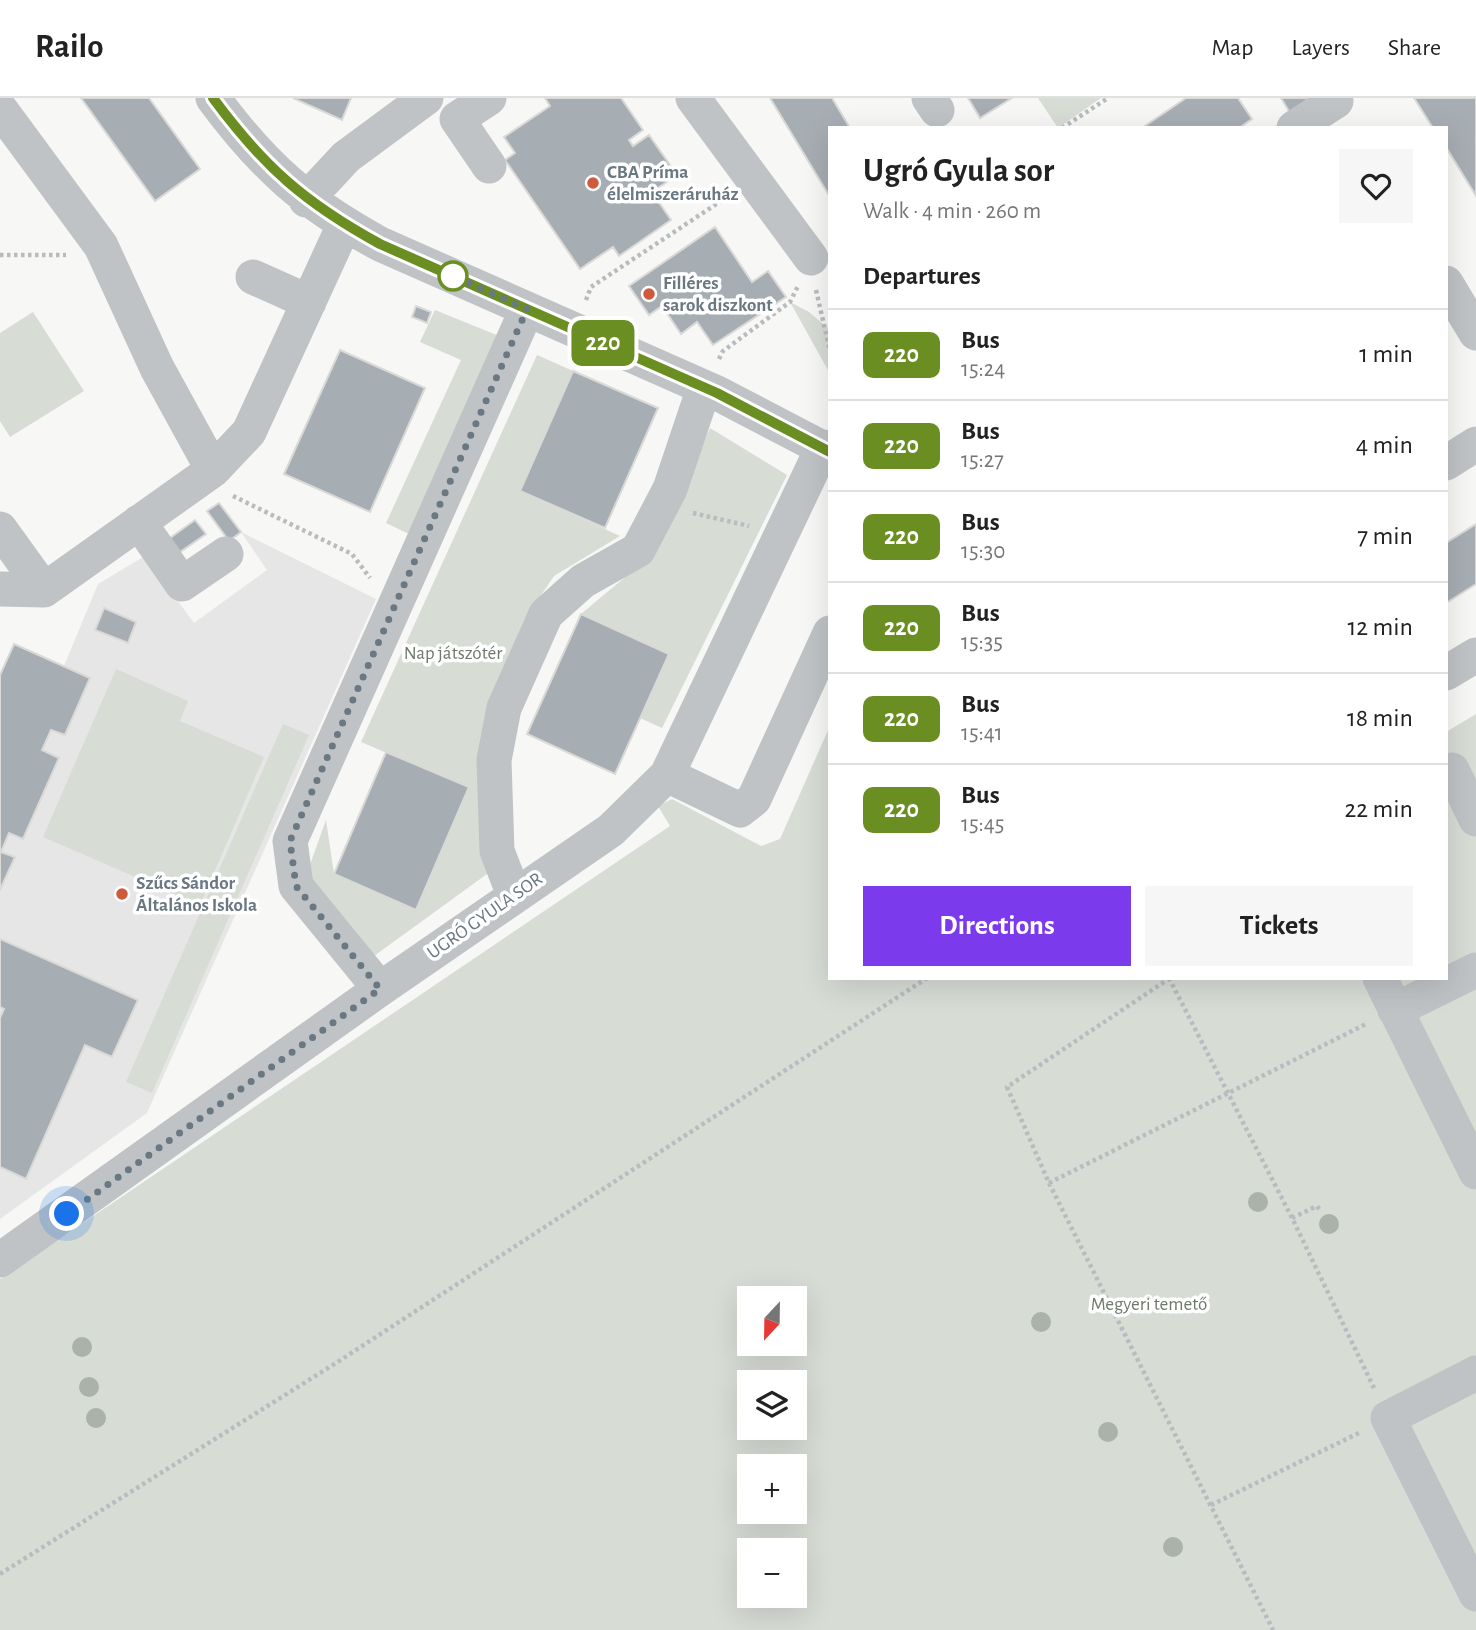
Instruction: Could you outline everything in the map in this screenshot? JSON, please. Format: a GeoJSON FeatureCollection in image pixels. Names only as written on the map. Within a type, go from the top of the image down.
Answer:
{"type":"FeatureCollection","features":[{"type":"Feature","properties":{"kind":"street"},"geometry":{"type":"LineString","coordinates":[[213,98],[272,170],[306,200],[344,225],[380,244],[704,388],[826,450]]}},
{"type":"Feature","properties":{"kind":"street"},"geometry":{"type":"LineString","coordinates":[[306,200],[346,158],[426,98]]}},
{"type":"Feature","properties":{"kind":"street"},"geometry":{"type":"LineString","coordinates":[[489,98],[457,119],[489,166]]}},
{"type":"Feature","properties":{"kind":"street"},"geometry":{"type":"LineString","coordinates":[[693,98],[811,258]]}},
{"type":"Feature","properties":{"kind":"street"},"geometry":{"type":"LineString","coordinates":[[0,109],[101,246],[157,368],[214,470]]}},
{"type":"Feature","properties":{"kind":"street"},"geometry":{"type":"LineString","coordinates":[[1299,126],[1340,109]]}},
{"type":"Feature","properties":{"kind":"street"},"geometry":{"type":"LineString","coordinates":[[0,589],[44,590],[214,470],[249,432],[344,225]]}},
{"type":"Feature","properties":{"kind":"street"},"geometry":{"type":"LineString","coordinates":[[253,277],[309,302]]}},
{"type":"Feature","properties":{"kind":"street"},"geometry":{"type":"LineString","coordinates":[[1448,286],[1476,333]]}},
{"type":"Feature","properties":{"kind":"street"},"geometry":{"type":"LineString","coordinates":[[380,989],[296,886],[290,841],[527,309]]}},
{"type":"Feature","properties":{"kind":"street"},"geometry":{"type":"LineString","coordinates":[[514,895],[498,851],[494,760],[504,708],[547,614],[583,581],[638,550],[662,503],[704,388]]}},
{"type":"Feature","properties":{"kind":"street"},"geometry":{"type":"LineString","coordinates":[[1448,462],[1476,444]]}},
{"type":"Feature","properties":{"kind":"street","name":"UGRÓ GYULA SOR"},"geometry":{"type":"LineString","coordinates":[[0,1260],[380,989],[611,830],[667,775],[703,704],[779,536],[826,450]]}},
{"type":"Feature","properties":{"kind":"street"},"geometry":{"type":"LineString","coordinates":[[139,522],[182,584],[226,554]]}},
{"type":"Feature","properties":{"kind":"street"},"geometry":{"type":"LineString","coordinates":[[0,529],[44,590]]}},
{"type":"Feature","properties":{"kind":"street"},"geometry":{"type":"LineString","coordinates":[[667,775],[740,810],[754,799],[828,637]]}},
{"type":"Feature","properties":{"kind":"street"},"geometry":{"type":"LineString","coordinates":[[1448,672],[1476,654]]}},
{"type":"Feature","properties":{"kind":"street"},"geometry":{"type":"LineString","coordinates":[[1458,767],[1476,818]]}},
{"type":"Feature","properties":{"kind":"street"},"geometry":{"type":"LineString","coordinates":[[1395,1010],[1476,970]]}},
{"type":"Feature","properties":{"kind":"street"},"geometry":{"type":"LineString","coordinates":[[1381,980],[1476,1172]]}},
{"type":"Feature","properties":{"kind":"street"},"geometry":{"type":"LineString","coordinates":[[1476,1373],[1388,1418],[1476,1594]]}},
{"type":"Feature","properties":{"kind":"path"},"geometry":{"type":"LineString","coordinates":[[1065,126],[1108,98]]}},
{"type":"Feature","properties":{"kind":"path"},"geometry":{"type":"LineString","coordinates":[[572,330],[591,287],[753,180]]}},
{"type":"Feature","properties":{"kind":"path"},"geometry":{"type":"LineString","coordinates":[[0,255],[85,255],[101,246]]}},
{"type":"Feature","properties":{"kind":"path"},"geometry":{"type":"LineString","coordinates":[[811,258],[828,341]]}},
{"type":"Feature","properties":{"kind":"path"},"geometry":{"type":"LineString","coordinates":[[704,388],[723,352],[790,302],[811,258]]}},
{"type":"Feature","properties":{"kind":"path"},"geometry":{"type":"LineString","coordinates":[[214,470],[236,499],[352,554],[380,591],[398,598]]}},
{"type":"Feature","properties":{"kind":"path"},"geometry":{"type":"LineString","coordinates":[[662,503],[779,536]]}},
{"type":"Feature","properties":{"kind":"path"},"geometry":{"type":"LineString","coordinates":[[0,1574],[335,1363],[925,980]]}},
{"type":"Feature","properties":{"kind":"path"},"geometry":{"type":"LineString","coordinates":[[1166,980],[1007,1087],[1049,1183],[1273,1630]]}},
{"type":"Feature","properties":{"kind":"path"},"geometry":{"type":"LineString","coordinates":[[1170,980],[1292,1218],[1388,1418],[1211,1505]]}},
{"type":"Feature","properties":{"kind":"path"},"geometry":{"type":"LineString","coordinates":[[1049,1183],[1395,1010]]}},
{"type":"Feature","properties":{"kind":"path"},"geometry":{"type":"LineString","coordinates":[[1292,1218],[1318,1206],[1321,1212]]}},
{"type":"Feature","properties":{"kind":"shaded area","name":"Szűcs Sándor Általános Iskola"},"geometry":{"type":"Polygon","coordinates":[[[241,532],[376,599],[147,1113],[0,1219],[0,675],[14,644],[64,666],[98,584],[145,556],[194,623],[267,570],[241,532]]]}},
{"type":"Feature","properties":{"kind":"green space"},"geometry":{"type":"Polygon","coordinates":[[[1038,98],[1101,98],[1061,126],[1057,126],[1038,98]]]}},
{"type":"Feature","properties":{"kind":"green space"},"geometry":{"type":"Polygon","coordinates":[[[790,302],[809,312],[828,328],[828,370],[790,302]]]}},
{"type":"Feature","properties":{"kind":"green space"},"geometry":{"type":"Polygon","coordinates":[[[435,310],[504,338],[413,536],[386,523],[461,360],[420,342],[435,310]]]}},
{"type":"Feature","properties":{"kind":"green space"},"geometry":{"type":"Polygon","coordinates":[[[33,312],[84,391],[10,437],[0,421],[0,333],[33,312]]]}},
{"type":"Feature","properties":{"kind":"green space","name":"Nap játszótér"},"geometry":{"type":"Polygon","coordinates":[[[537,355],[573,371],[520,491],[620,536],[554,576],[524,620],[494,693],[486,750],[487,874],[374,956],[307,873],[326,820],[334,874],[416,910],[469,788],[361,742],[537,355]]]}},
{"type":"Feature","properties":{"kind":"green space"},"geometry":{"type":"Polygon","coordinates":[[[710,428],[787,475],[662,728],[640,718],[669,654],[581,614],[654,553],[710,428]]]}},
{"type":"Feature","properties":{"kind":"green space"},"geometry":{"type":"Polygon","coordinates":[[[116,669],[188,701],[180,721],[264,757],[200,905],[43,837],[116,669]]]}},
{"type":"Feature","properties":{"kind":"green space","name":"Megyeri temető"},"geometry":{"type":"Polygon","coordinates":[[[1476,714],[1476,1630],[0,1630],[0,1279],[670,826],[658,806],[672,799],[761,846],[780,839],[828,730],[828,980],[1448,980],[1448,731],[1476,714]]]}},
{"type":"Feature","properties":{"kind":"green space"},"geometry":{"type":"Polygon","coordinates":[[[283,724],[309,735],[152,1093],[126,1082],[283,724]]]}},
{"type":"Feature","properties":{"kind":"building"},"geometry":{"type":"Polygon","coordinates":[[[81,98],[149,98],[200,169],[155,201],[81,98]]]}},
{"type":"Feature","properties":{"kind":"building"},"geometry":{"type":"Polygon","coordinates":[[[293,98],[351,98],[342,120],[293,98]]]}},
{"type":"Feature","properties":{"kind":"building","name":"CBA Príma élelmiszeráruház"},"geometry":{"type":"Polygon","coordinates":[[[545,98],[621,98],[643,130],[629,140],[633,146],[649,135],[677,175],[652,192],[671,220],[619,256],[613,247],[580,269],[505,160],[515,153],[504,137],[550,106],[545,98]]]}},
{"type":"Feature","properties":{"kind":"building"},"geometry":{"type":"Polygon","coordinates":[[[770,98],[832,98],[849,126],[828,126],[828,194],[770,98]]]}},
{"type":"Feature","properties":{"kind":"building"},"geometry":{"type":"Polygon","coordinates":[[[968,98],[1012,98],[980,118],[968,98]]]}},
{"type":"Feature","properties":{"kind":"building"},"geometry":{"type":"Polygon","coordinates":[[[1186,98],[1238,98],[1252,119],[1242,126],[1145,126],[1186,98]]]}},
{"type":"Feature","properties":{"kind":"building"},"geometry":{"type":"Polygon","coordinates":[[[1281,98],[1308,98],[1293,118],[1281,98]]]}},
{"type":"Feature","properties":{"kind":"building"},"geometry":{"type":"Polygon","coordinates":[[[1414,98],[1476,98],[1476,196],[1448,150],[1448,126],[1432,126],[1414,98]]]}},
{"type":"Feature","properties":{"kind":"building"},"geometry":{"type":"Polygon","coordinates":[[[715,227],[752,282],[768,271],[786,297],[713,345],[697,322],[681,334],[662,306],[649,315],[629,286],[715,227]]]}},
{"type":"Feature","properties":{"kind":"building"},"geometry":{"type":"Polygon","coordinates":[[[416,306],[431,312],[427,323],[412,317],[416,306]]]}},
{"type":"Feature","properties":{"kind":"building"},"geometry":{"type":"Polygon","coordinates":[[[340,350],[425,388],[370,512],[284,474],[340,350]]]}},
{"type":"Feature","properties":{"kind":"building"},"geometry":{"type":"Polygon","coordinates":[[[573,371],[658,408],[605,528],[520,491],[573,371]]]}},
{"type":"Feature","properties":{"kind":"building"},"geometry":{"type":"Polygon","coordinates":[[[219,503],[241,532],[229,541],[207,511],[219,503]]]}},
{"type":"Feature","properties":{"kind":"building"},"geometry":{"type":"Polygon","coordinates":[[[195,520],[206,534],[180,552],[170,538],[195,520]]]}},
{"type":"Feature","properties":{"kind":"building"},"geometry":{"type":"Polygon","coordinates":[[[1476,524],[1476,584],[1448,602],[1448,542],[1476,524]]]}},
{"type":"Feature","properties":{"kind":"building"},"geometry":{"type":"Polygon","coordinates":[[[104,608],[136,622],[128,643],[95,630],[104,608]]]}},
{"type":"Feature","properties":{"kind":"building"},"geometry":{"type":"Polygon","coordinates":[[[581,614],[669,654],[615,774],[527,734],[581,614]]]}},
{"type":"Feature","properties":{"kind":"building"},"geometry":{"type":"Polygon","coordinates":[[[14,644],[90,678],[65,735],[51,730],[42,750],[59,758],[23,839],[9,833],[1,852],[15,857],[0,890],[0,675],[14,644]]]}},
{"type":"Feature","properties":{"kind":"building"},"geometry":{"type":"Polygon","coordinates":[[[386,752],[469,787],[416,910],[334,874],[386,752]]]}},
{"type":"Feature","properties":{"kind":"building"},"geometry":{"type":"Polygon","coordinates":[[[0,939],[138,1000],[112,1057],[85,1045],[26,1179],[0,1167],[0,1018],[4,1009],[0,1007],[0,939]]]}},
{"type":"Feature","properties":{"kind":"bus line","name":"220"},"geometry":{"type":"LineString","coordinates":[[213,98],[241,136],[272,170],[306,200],[344,225],[380,244],[717,393],[828,451]]}},
{"type":"Feature","properties":{"kind":"place","name":"CBA Príma élelmiszeráruház"},"geometry":{"type":"Point","coordinates":[593,183]}},
{"type":"Feature","properties":{"kind":"place","name":"Filléres sarok diszkont"},"geometry":{"type":"Point","coordinates":[649,294]}},
{"type":"Feature","properties":{"kind":"place","name":"Szűcs Sándor Általános Iskola"},"geometry":{"type":"Point","coordinates":[122,894]}},
{"type":"Feature","properties":{"kind":"route"},"geometry":{"type":"LineString","coordinates":[[67,1214],[380,989],[296,886],[290,841],[527,309],[453,276]]}}]}
